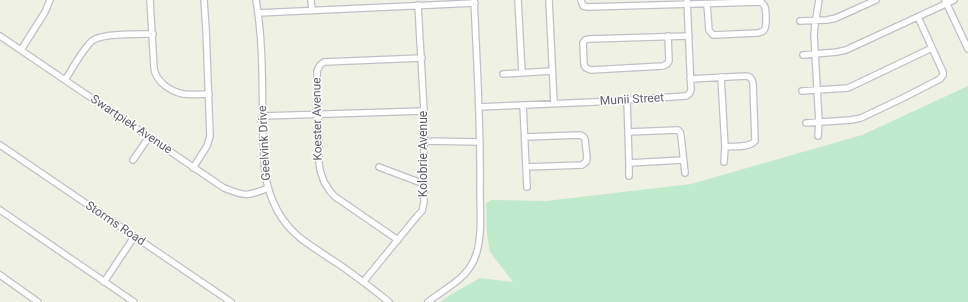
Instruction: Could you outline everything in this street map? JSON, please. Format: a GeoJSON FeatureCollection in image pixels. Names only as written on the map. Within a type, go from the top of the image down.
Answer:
{"type":"FeatureCollection","features":[{"type":"Feature","properties":{"kind":"street"},"geometry":{"type":"LineString","coordinates":[[21,50],[47,9],[50,0]]}},
{"type":"Feature","properties":{"kind":"street"},"geometry":{"type":"LineString","coordinates":[[150,0],[155,71],[157,78],[169,88],[183,94],[209,94]]}},
{"type":"Feature","properties":{"kind":"street"},"geometry":{"type":"LineString","coordinates":[[193,168],[210,139],[204,0]]}},
{"type":"Feature","properties":{"kind":"street","name":"Geelvink Drive"},"geometry":{"type":"LineString","coordinates":[[256,0],[260,41],[265,166],[268,188],[278,212],[293,231],[304,240],[364,281],[389,302]]}},
{"type":"Feature","properties":{"kind":"street"},"geometry":{"type":"LineString","coordinates":[[311,0],[312,10]]}},
{"type":"Feature","properties":{"kind":"street"},"geometry":{"type":"LineString","coordinates":[[518,0],[522,73]]}},
{"type":"Feature","properties":{"kind":"street"},"geometry":{"type":"LineString","coordinates":[[550,0],[554,103]]}},
{"type":"Feature","properties":{"kind":"street"},"geometry":{"type":"LineString","coordinates":[[581,0],[583,6],[588,7],[687,2],[707,4],[761,2],[765,8],[765,29],[758,33],[713,35],[709,30],[707,4]]}},
{"type":"Feature","properties":{"kind":"street"},"geometry":{"type":"LineString","coordinates":[[818,0],[814,35],[819,122],[818,136]]}},
{"type":"Feature","properties":{"kind":"street"},"geometry":{"type":"LineString","coordinates":[[800,21],[836,18],[876,0]]}},
{"type":"Feature","properties":{"kind":"street"},"geometry":{"type":"LineString","coordinates":[[803,54],[846,50],[918,17],[946,2],[954,0]]}},
{"type":"Feature","properties":{"kind":"street"},"geometry":{"type":"LineString","coordinates":[[258,13],[474,2],[480,142],[478,249],[476,256],[467,271],[453,284],[428,302]]}},
{"type":"Feature","properties":{"kind":"street","name":"Munii Street"},"geometry":{"type":"LineString","coordinates":[[479,107],[685,97],[689,95],[690,79],[687,2]]}},
{"type":"Feature","properties":{"kind":"street"},"geometry":{"type":"LineString","coordinates":[[946,2],[968,49]]}},
{"type":"Feature","properties":{"kind":"street","name":"Kolobrie Avenue"},"geometry":{"type":"LineString","coordinates":[[364,281],[422,211],[424,202],[425,141],[422,58],[418,5]]}},
{"type":"Feature","properties":{"kind":"street"},"geometry":{"type":"LineString","coordinates":[[806,123],[861,118],[938,81],[942,77],[943,72],[918,17]]}},
{"type":"Feature","properties":{"kind":"street"},"geometry":{"type":"LineString","coordinates":[[65,80],[84,50],[94,39],[104,36],[153,34]]}},
{"type":"Feature","properties":{"kind":"street","name":"Swartpiek Avenue"},"geometry":{"type":"LineString","coordinates":[[0,36],[224,188],[240,194],[248,195],[268,188]]}},
{"type":"Feature","properties":{"kind":"street"},"geometry":{"type":"LineString","coordinates":[[668,36],[669,61],[663,66],[591,70],[584,67],[582,45],[587,39],[668,36],[689,36]]}},
{"type":"Feature","properties":{"kind":"street"},"geometry":{"type":"LineString","coordinates":[[802,91],[844,89],[932,48]]}},
{"type":"Feature","properties":{"kind":"street","name":"Koester Avenue"},"geometry":{"type":"LineString","coordinates":[[398,240],[339,200],[326,187],[320,170],[317,115],[317,71],[323,63],[422,58]]}},
{"type":"Feature","properties":{"kind":"street"},"geometry":{"type":"LineString","coordinates":[[503,74],[552,71]]}},
{"type":"Feature","properties":{"kind":"street"},"geometry":{"type":"LineString","coordinates":[[690,79],[746,76],[751,78],[753,83],[754,142],[749,145],[724,147]]}},
{"type":"Feature","properties":{"kind":"street"},"geometry":{"type":"LineString","coordinates":[[721,77],[724,162]]}},
{"type":"Feature","properties":{"kind":"street"},"geometry":{"type":"LineString","coordinates":[[627,100],[628,132],[632,163],[630,176]]}},
{"type":"Feature","properties":{"kind":"street"},"geometry":{"type":"LineString","coordinates":[[523,104],[526,187]]}},
{"type":"Feature","properties":{"kind":"street"},"geometry":{"type":"LineString","coordinates":[[263,116],[424,111]]}},
{"type":"Feature","properties":{"kind":"street"},"geometry":{"type":"LineString","coordinates":[[628,132],[678,130],[681,136],[685,172]]}},
{"type":"Feature","properties":{"kind":"street"},"geometry":{"type":"LineString","coordinates":[[525,137],[580,134],[585,139],[587,158],[586,162],[582,165],[526,167]]}},
{"type":"Feature","properties":{"kind":"street"},"geometry":{"type":"LineString","coordinates":[[132,160],[149,137]]}},
{"type":"Feature","properties":{"kind":"street"},"geometry":{"type":"LineString","coordinates":[[425,141],[480,142]]}},
{"type":"Feature","properties":{"kind":"street","name":"Storms Road"},"geometry":{"type":"LineString","coordinates":[[0,145],[231,302]]}},
{"type":"Feature","properties":{"kind":"street"},"geometry":{"type":"LineString","coordinates":[[632,163],[683,160]]}},
{"type":"Feature","properties":{"kind":"street"},"geometry":{"type":"LineString","coordinates":[[379,167],[424,184]]}},
{"type":"Feature","properties":{"kind":"street"},"geometry":{"type":"LineString","coordinates":[[0,210],[134,302]]}},
{"type":"Feature","properties":{"kind":"street"},"geometry":{"type":"LineString","coordinates":[[104,282],[134,237]]}},
{"type":"Feature","properties":{"kind":"street"},"geometry":{"type":"LineString","coordinates":[[0,275],[34,301]]}},
{"type":"Feature","properties":{"kind":"green space"},"geometry":{"type":"Polygon","coordinates":[[[968,86],[968,302],[440,302],[480,278],[513,282],[490,252],[487,235],[486,204],[491,200],[546,201],[691,184],[862,135],[968,86]]]}}]}
